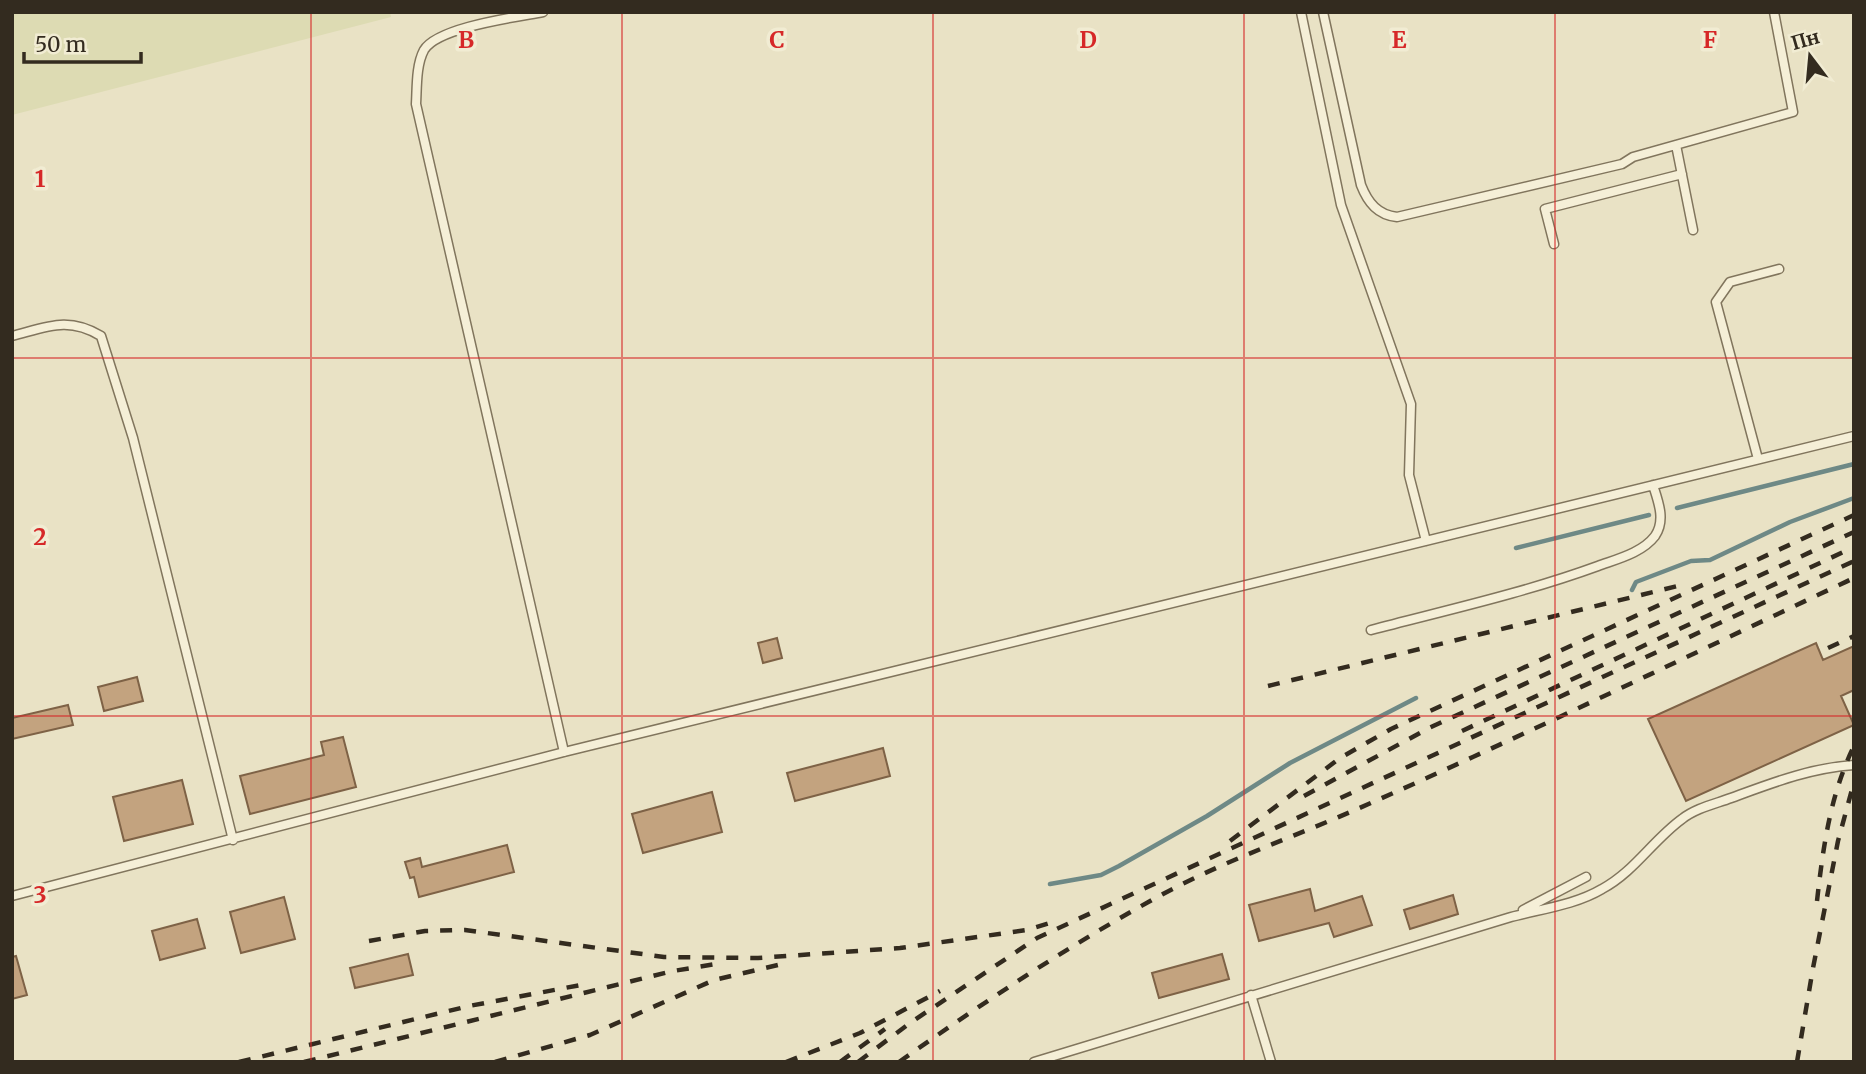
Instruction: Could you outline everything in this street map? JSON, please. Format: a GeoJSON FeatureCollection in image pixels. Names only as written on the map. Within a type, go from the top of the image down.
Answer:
{"type":"FeatureCollection","features":[{"type":"Feature","properties":{"kind":"lane"},"geometry":{"type":"LineString","coordinates":[[543,12],[487,23],[433,40],[424,51],[418,71],[416,104],[564,752]]}},
{"type":"Feature","properties":{"kind":"lane"},"geometry":{"type":"LineString","coordinates":[[1301,12],[1340,205],[1411,404],[1409,475],[1426,541]]}},
{"type":"Feature","properties":{"kind":"lane"},"geometry":{"type":"LineString","coordinates":[[1323,12],[1361,185],[1374,208],[1389,216],[1406,216],[1622,164],[1633,158],[1793,112],[1774,12]]}},
{"type":"Feature","properties":{"kind":"lane"},"geometry":{"type":"LineString","coordinates":[[1676,145],[1693,230]]}},
{"type":"Feature","properties":{"kind":"lane"},"geometry":{"type":"LineString","coordinates":[[1555,244],[1545,209],[1682,174]]}},
{"type":"Feature","properties":{"kind":"lane"},"geometry":{"type":"LineString","coordinates":[[1758,458],[1716,302],[1730,282],[1779,270]]}},
{"type":"Feature","properties":{"kind":"lane"},"geometry":{"type":"LineString","coordinates":[[12,336],[63,324],[83,325],[101,336],[133,439],[233,839]]}},
{"type":"Feature","properties":{"kind":"lane"},"geometry":{"type":"LineString","coordinates":[[12,896],[564,752],[1854,436]]}},
{"type":"Feature","properties":{"kind":"lane"},"geometry":{"type":"LineString","coordinates":[[1371,630],[1526,590],[1634,552],[1650,541],[1659,530],[1660,508],[1653,485]]}},
{"type":"Feature","properties":{"kind":"lane"},"geometry":{"type":"LineString","coordinates":[[1034,1062],[1511,917],[1570,902],[1600,890],[1618,879],[1682,818],[1699,809],[1800,773],[1854,765]]}},
{"type":"Feature","properties":{"kind":"lane"},"geometry":{"type":"LineString","coordinates":[[1511,917],[1586,877]]}},
{"type":"Feature","properties":{"kind":"lane"},"geometry":{"type":"LineString","coordinates":[[1251,995],[1271,1062]]}},
{"type":"Feature","properties":{"kind":"shaded area"},"geometry":{"type":"Polygon","coordinates":[[[12,12],[390,12],[391,17],[12,115],[12,12]]]}},
{"type":"Feature","properties":{"kind":"building"},"geometry":{"type":"Polygon","coordinates":[[[777,638],[782,658],[763,663],[758,643],[777,638]]]}},
{"type":"Feature","properties":{"kind":"building"},"geometry":{"type":"Polygon","coordinates":[[[1816,643],[1823,660],[1854,646],[1854,690],[1841,696],[1854,725],[1686,801],[1648,719],[1816,643]]]}},
{"type":"Feature","properties":{"kind":"building"},"geometry":{"type":"Polygon","coordinates":[[[137,677],[143,701],[104,711],[98,687],[137,677]]]}},
{"type":"Feature","properties":{"kind":"building"},"geometry":{"type":"Polygon","coordinates":[[[68,705],[73,725],[12,739],[12,718],[68,705]]]}},
{"type":"Feature","properties":{"kind":"building"},"geometry":{"type":"Polygon","coordinates":[[[343,737],[356,787],[250,814],[240,776],[324,755],[321,742],[343,737]]]}},
{"type":"Feature","properties":{"kind":"building"},"geometry":{"type":"Polygon","coordinates":[[[883,748],[890,776],[795,801],[787,773],[883,748]]]}},
{"type":"Feature","properties":{"kind":"building"},"geometry":{"type":"Polygon","coordinates":[[[182,780],[193,824],[124,841],[113,797],[182,780]]]}},
{"type":"Feature","properties":{"kind":"building"},"geometry":{"type":"Polygon","coordinates":[[[712,792],[722,832],[643,853],[632,814],[712,792]]]}},
{"type":"Feature","properties":{"kind":"building"},"geometry":{"type":"Polygon","coordinates":[[[507,845],[514,872],[419,897],[414,877],[410,878],[405,862],[420,858],[422,867],[507,845]]]}},
{"type":"Feature","properties":{"kind":"building"},"geometry":{"type":"Polygon","coordinates":[[[1310,889],[1315,911],[1362,896],[1372,925],[1334,937],[1329,923],[1259,941],[1249,905],[1310,889]]]}},
{"type":"Feature","properties":{"kind":"building"},"geometry":{"type":"Polygon","coordinates":[[[1453,895],[1458,914],[1410,929],[1404,910],[1453,895]]]}},
{"type":"Feature","properties":{"kind":"building"},"geometry":{"type":"Polygon","coordinates":[[[284,897],[295,939],[241,953],[230,912],[284,897]]]}},
{"type":"Feature","properties":{"kind":"building"},"geometry":{"type":"Polygon","coordinates":[[[197,919],[205,948],[160,960],[152,931],[197,919]]]}},
{"type":"Feature","properties":{"kind":"building"},"geometry":{"type":"Polygon","coordinates":[[[408,954],[413,975],[355,988],[350,968],[408,954]]]}},
{"type":"Feature","properties":{"kind":"building"},"geometry":{"type":"Polygon","coordinates":[[[1222,954],[1229,979],[1159,998],[1152,973],[1222,954]]]}},
{"type":"Feature","properties":{"kind":"building"},"geometry":{"type":"Polygon","coordinates":[[[16,956],[27,995],[12,999],[12,957],[16,956]]]}},
{"type":"Feature","properties":{"kind":"waterway"},"geometry":{"type":"LineString","coordinates":[[1677,508],[1854,464]]}},
{"type":"Feature","properties":{"kind":"waterway"},"geometry":{"type":"LineString","coordinates":[[1632,590],[1636,582],[1691,561],[1710,560],[1790,522],[1854,498]]}},
{"type":"Feature","properties":{"kind":"waterway"},"geometry":{"type":"LineString","coordinates":[[1516,548],[1649,515]]}},
{"type":"Feature","properties":{"kind":"waterway"},"geometry":{"type":"LineString","coordinates":[[1050,884],[1101,875],[1119,866],[1207,816],[1290,763],[1416,698]]}},
{"type":"Feature","properties":{"kind":"railway"},"geometry":{"type":"LineString","coordinates":[[1230,841],[1340,758],[1391,729],[1854,515]]}},
{"type":"Feature","properties":{"kind":"railway"},"geometry":{"type":"LineString","coordinates":[[1304,796],[1429,728],[1854,532]]}},
{"type":"Feature","properties":{"kind":"railway"},"geometry":{"type":"LineString","coordinates":[[1462,731],[1854,547]]}},
{"type":"Feature","properties":{"kind":"railway"},"geometry":{"type":"LineString","coordinates":[[858,1062],[910,1023],[1037,938],[1854,561]]}},
{"type":"Feature","properties":{"kind":"railway"},"geometry":{"type":"LineString","coordinates":[[899,1062],[1061,953],[1186,882],[1480,754],[1854,578]]}},
{"type":"Feature","properties":{"kind":"railway"},"geometry":{"type":"LineString","coordinates":[[1268,686],[1686,584]]}},
{"type":"Feature","properties":{"kind":"railway"},"geometry":{"type":"LineString","coordinates":[[1828,648],[1854,636]]}},
{"type":"Feature","properties":{"kind":"railway"},"geometry":{"type":"LineString","coordinates":[[1817,901],[1833,803],[1854,746]]}},
{"type":"Feature","properties":{"kind":"railway"},"geometry":{"type":"LineString","coordinates":[[1797,1062],[1838,841],[1854,782]]}},
{"type":"Feature","properties":{"kind":"railway"},"geometry":{"type":"LineString","coordinates":[[369,941],[425,931],[465,930],[664,957],[758,958],[900,948],[1027,930],[1053,922]]}},
{"type":"Feature","properties":{"kind":"railway"},"geometry":{"type":"LineString","coordinates":[[304,1062],[673,971],[716,964]]}},
{"type":"Feature","properties":{"kind":"railway"},"geometry":{"type":"LineString","coordinates":[[495,1062],[590,1035],[714,980],[778,965]]}},
{"type":"Feature","properties":{"kind":"railway"},"geometry":{"type":"LineString","coordinates":[[239,1062],[469,1006],[586,984]]}},
{"type":"Feature","properties":{"kind":"railway"},"geometry":{"type":"LineString","coordinates":[[786,1062],[860,1033],[940,991]]}},
{"type":"Feature","properties":{"kind":"railway"},"geometry":{"type":"LineString","coordinates":[[840,1062],[885,1029]]}}]}
